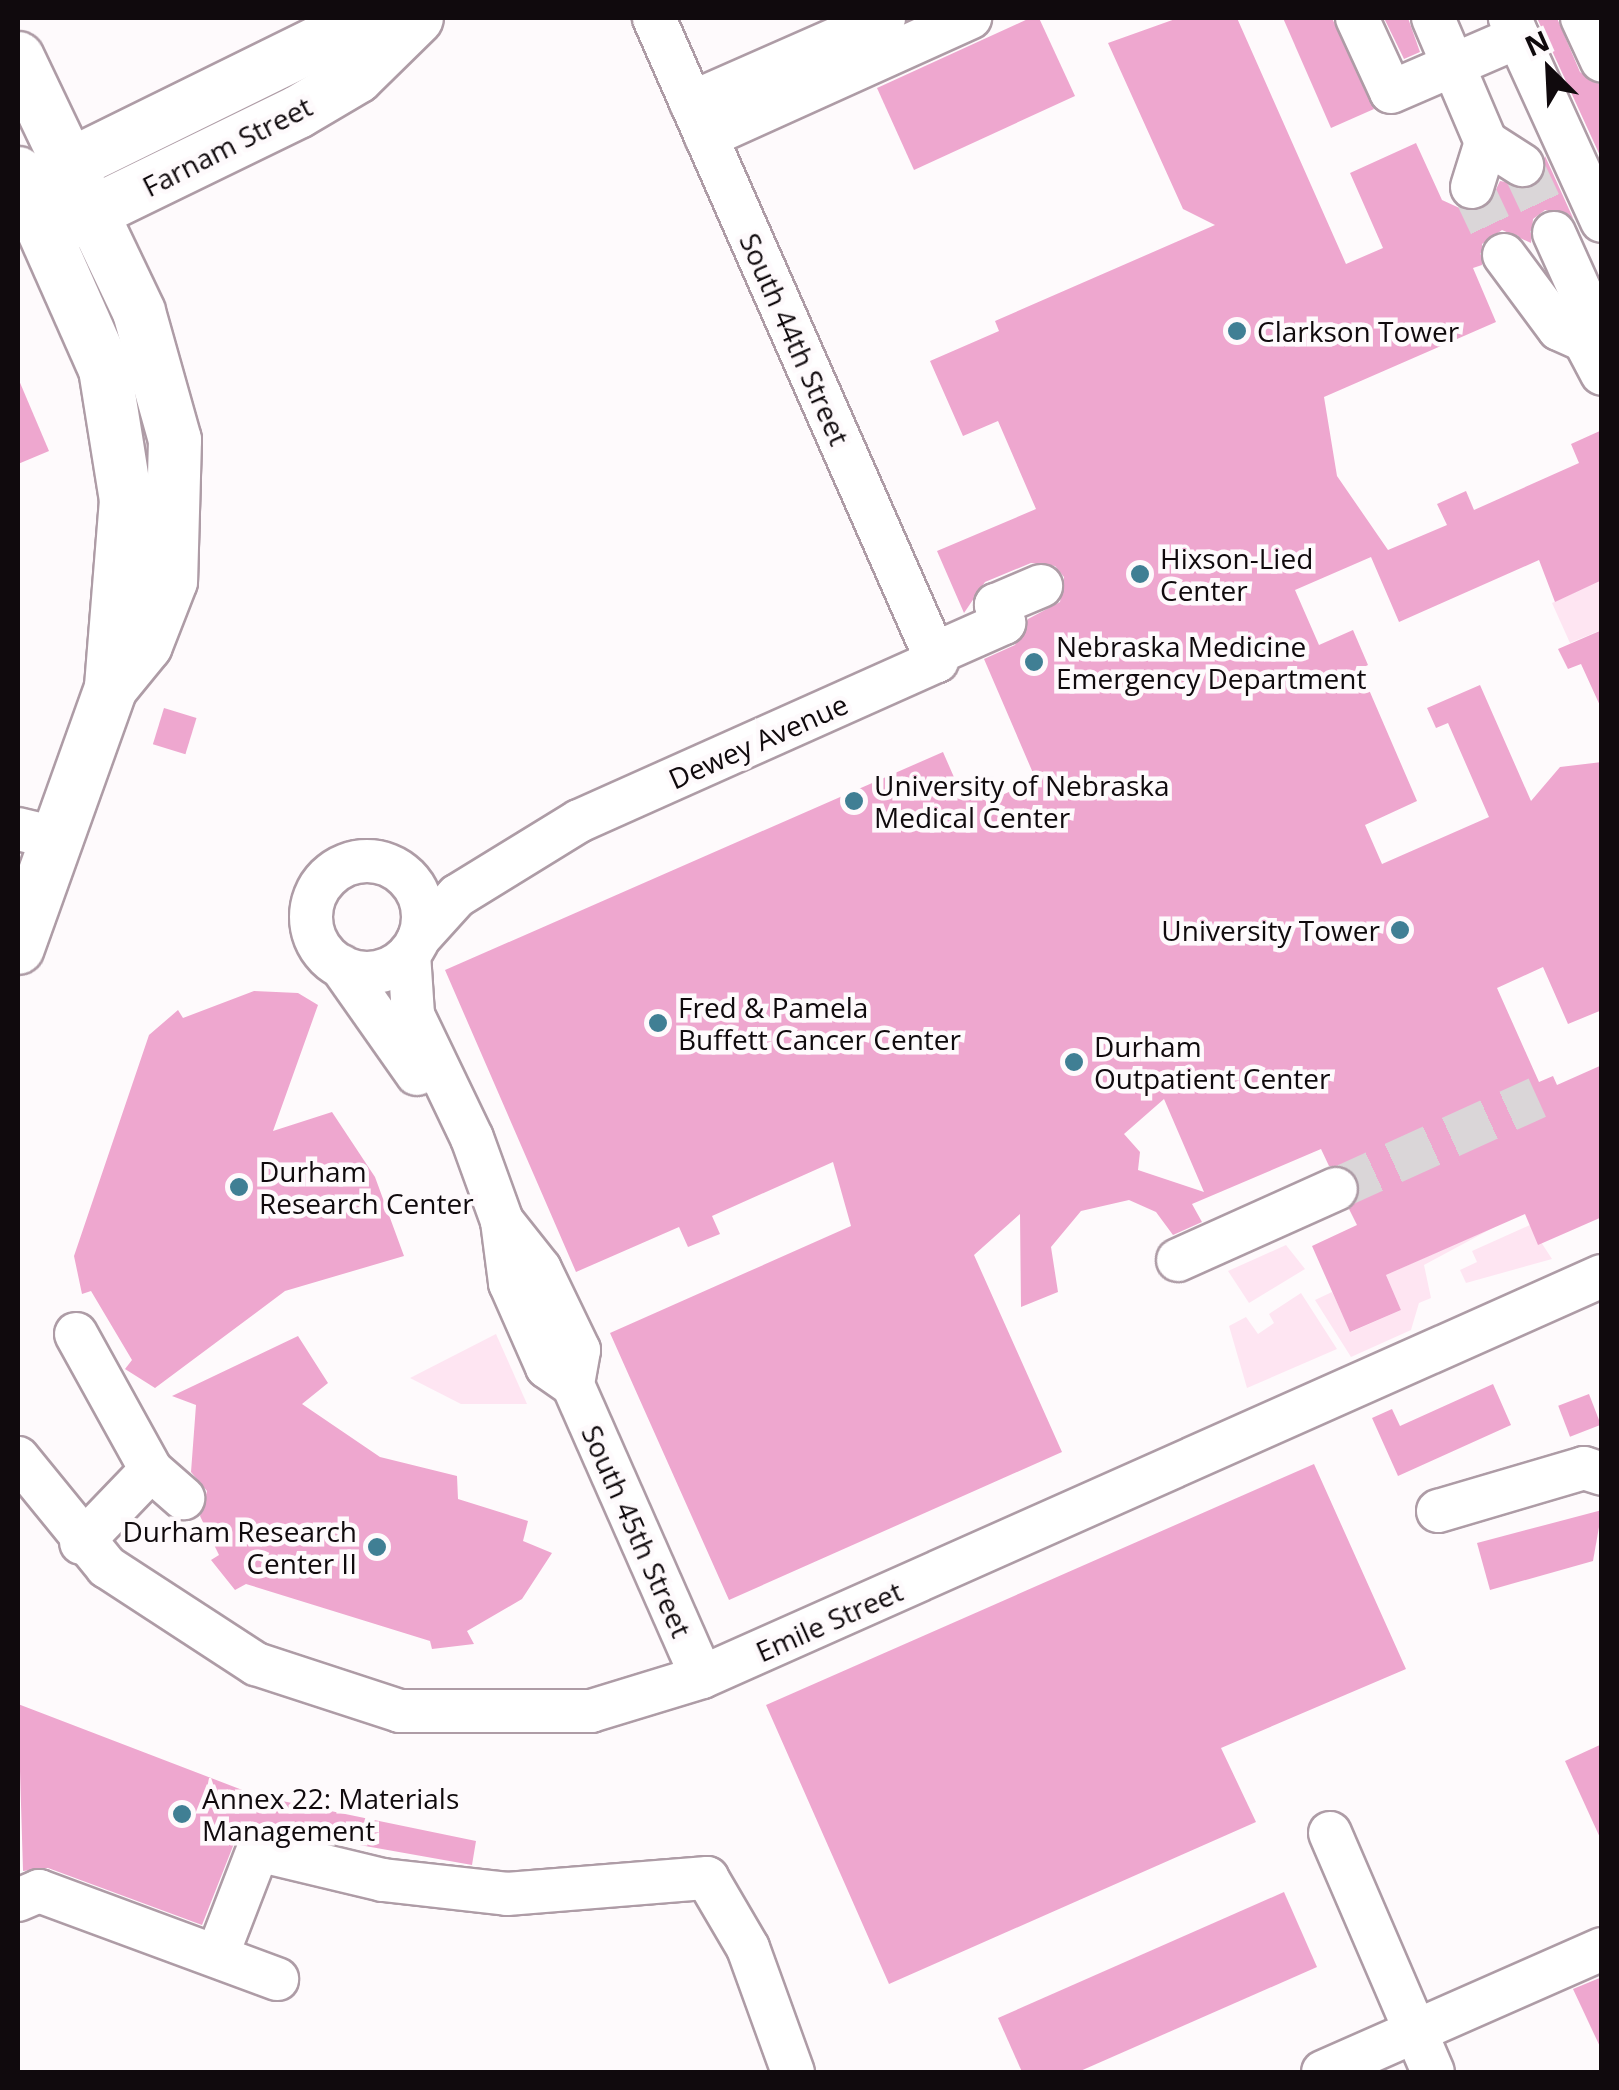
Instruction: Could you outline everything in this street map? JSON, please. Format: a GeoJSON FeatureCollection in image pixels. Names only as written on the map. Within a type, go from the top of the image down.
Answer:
{"type":"FeatureCollection","features":[{"type":"Feature","properties":{"kind":"main road","name":"Farnam Street"},"geometry":{"type":"LineString","coordinates":[[52,232],[357,77],[417,18]]}},
{"type":"Feature","properties":{"kind":"main road","name":"Farnam Street"},"geometry":{"type":"LineString","coordinates":[[32,179],[353,21]]}},
{"type":"Feature","properties":{"kind":"main road"},"geometry":{"type":"LineString","coordinates":[[18,58],[32,179],[52,232],[160,372],[178,476],[171,581],[146,645],[111,688],[39,834],[18,948]]}},
{"type":"Feature","properties":{"kind":"street","name":"South 44th Street"},"geometry":{"type":"LineString","coordinates":[[654,18],[935,657]]}},
{"type":"Feature","properties":{"kind":"street"},"geometry":{"type":"LineString","coordinates":[[699,120],[884,18]]}},
{"type":"Feature","properties":{"kind":"street"},"geometry":{"type":"LineString","coordinates":[[699,120],[970,18]]}},
{"type":"Feature","properties":{"kind":"street"},"geometry":{"type":"LineString","coordinates":[[1357,18],[1391,92],[1453,66],[1514,28],[1602,221]]}},
{"type":"Feature","properties":{"kind":"street"},"geometry":{"type":"LineString","coordinates":[[1433,18],[1486,142],[1522,165]]}},
{"type":"Feature","properties":{"kind":"street"},"geometry":{"type":"LineString","coordinates":[[1582,18],[1602,62]]}},
{"type":"Feature","properties":{"kind":"street"},"geometry":{"type":"LineString","coordinates":[[1472,187],[1486,142]]}},
{"type":"Feature","properties":{"kind":"street"},"geometry":{"type":"LineString","coordinates":[[1554,233],[1591,315],[1595,363]]}},
{"type":"Feature","properties":{"kind":"street"},"geometry":{"type":"LineString","coordinates":[[1504,255],[1559,329],[1595,363]]}},
{"type":"Feature","properties":{"kind":"street","name":"Dewey Avenue"},"geometry":{"type":"LineString","coordinates":[[414,946],[457,896],[579,821],[1004,623],[996,605],[1041,586]]}},
{"type":"Feature","properties":{"kind":"street","name":"Dewey Avenue"},"geometry":{"type":"LineString","coordinates":[[400,871],[420,877],[498,842],[579,821]]}},
{"type":"Feature","properties":{"kind":"street","name":"South 45th Street"},"geometry":{"type":"LineString","coordinates":[[472,1138],[431,1099],[311,923],[320,888],[365,860],[400,871],[422,902],[414,946],[418,1032],[472,1138],[502,1220],[510,1283],[547,1367],[572,1385],[702,1677]]}},
{"type":"Feature","properties":{"kind":"street"},"geometry":{"type":"LineString","coordinates":[[341,966],[377,972],[414,946]]}},
{"type":"Feature","properties":{"kind":"street"},"geometry":{"type":"LineString","coordinates":[[1178,1260],[1336,1189]]}},
{"type":"Feature","properties":{"kind":"street","name":"Emile Street"},"geometry":{"type":"LineString","coordinates":[[18,1487],[210,1640],[370,1704],[540,1716],[702,1677],[1602,1276]]}},
{"type":"Feature","properties":{"kind":"street"},"geometry":{"type":"LineString","coordinates":[[76,1334],[151,1470],[183,1498]]}},
{"type":"Feature","properties":{"kind":"street","name":"Emile Street"},"geometry":{"type":"LineString","coordinates":[[18,1458],[69,1531]]}},
{"type":"Feature","properties":{"kind":"street"},"geometry":{"type":"LineString","coordinates":[[1438,1511],[1584,1468],[1602,1474]]}},
{"type":"Feature","properties":{"kind":"street"},"geometry":{"type":"LineString","coordinates":[[69,1531],[151,1470]]}},
{"type":"Feature","properties":{"kind":"street"},"geometry":{"type":"LineString","coordinates":[[1330,1833],[1432,2072]]}},
{"type":"Feature","properties":{"kind":"street"},"geometry":{"type":"LineString","coordinates":[[217,1956],[258,1850],[384,1880],[507,1894],[707,1878],[738,1926],[793,2072]]}},
{"type":"Feature","properties":{"kind":"street"},"geometry":{"type":"LineString","coordinates":[[18,1900],[39,1891],[277,1979]]}},
{"type":"Feature","properties":{"kind":"street"},"geometry":{"type":"LineString","coordinates":[[1494,1955],[1502,1972],[1602,1928]]}},
{"type":"Feature","properties":{"kind":"street"},"geometry":{"type":"LineString","coordinates":[[1323,2072],[1602,1948]]}},
{"type":"Feature","properties":{"kind":"shaded area"},"geometry":{"type":"Polygon","coordinates":[[[1601,580],[1601,630],[1570,643],[1552,603],[1601,580]]]}},
{"type":"Feature","properties":{"kind":"shaded area"},"geometry":{"type":"Polygon","coordinates":[[[1502,1223],[1424,1265],[1431,1298],[1419,1303],[1411,1330],[1351,1357],[1315,1300],[1332,1292],[1351,1332],[1401,1310],[1386,1275],[1502,1223]]]}},
{"type":"Feature","properties":{"kind":"shaded area"},"geometry":{"type":"Polygon","coordinates":[[[1530,1225],[1552,1259],[1466,1283],[1460,1270],[1477,1262],[1472,1251],[1530,1225]]]}},
{"type":"Feature","properties":{"kind":"shaded area"},"geometry":{"type":"Polygon","coordinates":[[[1286,1245],[1305,1269],[1249,1303],[1228,1271],[1286,1245]]]}},
{"type":"Feature","properties":{"kind":"shaded area"},"geometry":{"type":"Polygon","coordinates":[[[1301,1293],[1337,1349],[1247,1388],[1229,1326],[1246,1317],[1258,1334],[1274,1323],[1269,1314],[1301,1293]]]}},
{"type":"Feature","properties":{"kind":"shaded area"},"geometry":{"type":"Polygon","coordinates":[[[496,1334],[527,1404],[461,1404],[410,1378],[496,1334]]]}},
{"type":"Feature","properties":{"kind":"building"},"geometry":{"type":"Polygon","coordinates":[[[1030,18],[1039,18],[1075,96],[914,170],[877,88],[1030,18]]]}},
{"type":"Feature","properties":{"kind":"building"},"geometry":{"type":"Polygon","coordinates":[[[1178,18],[1237,18],[1346,264],[1383,248],[1350,173],[1416,143],[1442,200],[1466,211],[1488,206],[1500,181],[1534,187],[1545,156],[1573,218],[1545,210],[1533,219],[1531,243],[1502,230],[1482,244],[1482,265],[1473,268],[1496,322],[1324,397],[1337,476],[1388,550],[1447,525],[1437,504],[1466,491],[1474,510],[1579,463],[1571,444],[1602,430],[1602,580],[1555,602],[1539,560],[1399,622],[1371,557],[1295,590],[1319,645],[1353,630],[1368,665],[1360,669],[1417,801],[1365,825],[1382,864],[1489,817],[1448,723],[1436,728],[1427,708],[1480,685],[1531,801],[1560,767],[1602,762],[1602,1010],[1568,1024],[1543,967],[1497,988],[1539,1082],[1553,1076],[1557,1085],[1602,1065],[1602,1217],[1538,1245],[1525,1214],[1386,1275],[1401,1310],[1350,1332],[1312,1246],[1357,1225],[1349,1209],[1361,1191],[1351,1169],[1329,1166],[1321,1149],[1192,1204],[1202,1222],[1173,1235],[1156,1212],[1129,1200],[1081,1211],[1051,1247],[1058,1292],[1021,1307],[1020,1214],[974,1255],[1062,1452],[729,1600],[610,1333],[851,1226],[833,1162],[712,1216],[720,1234],[688,1247],[679,1227],[576,1272],[445,970],[943,752],[960,791],[978,783],[986,802],[1036,780],[984,659],[1015,645],[1028,619],[1060,602],[1064,577],[1055,566],[1031,563],[985,582],[964,613],[937,551],[1036,509],[998,421],[963,436],[930,361],[999,331],[995,321],[1215,225],[1183,209],[1108,43],[1178,18]],[[1164,1099],[1124,1134],[1140,1152],[1138,1170],[1204,1192],[1164,1099]]]}},
{"type":"Feature","properties":{"kind":"building"},"geometry":{"type":"Polygon","coordinates":[[[1283,18],[1332,18],[1374,109],[1331,128],[1283,18]]]}},
{"type":"Feature","properties":{"kind":"building"},"geometry":{"type":"Polygon","coordinates":[[[1384,18],[1408,18],[1420,52],[1404,59],[1384,18]]]}},
{"type":"Feature","properties":{"kind":"building"},"geometry":{"type":"Polygon","coordinates":[[[1537,18],[1557,18],[1580,72],[1602,86],[1602,160],[1537,18]]]}},
{"type":"Feature","properties":{"kind":"building"},"geometry":{"type":"Polygon","coordinates":[[[18,378],[49,451],[18,464],[18,378]]]}},
{"type":"Feature","properties":{"kind":"building"},"geometry":{"type":"Polygon","coordinates":[[[1602,630],[1602,710],[1581,664],[1568,669],[1558,649],[1602,630]]]}},
{"type":"Feature","properties":{"kind":"building"},"geometry":{"type":"Polygon","coordinates":[[[164,708],[197,718],[185,754],[153,744],[164,708]]]}},
{"type":"Feature","properties":{"kind":"building","name":"Durham Research Center"},"geometry":{"type":"Polygon","coordinates":[[[254,991],[298,993],[318,1005],[273,1131],[332,1112],[375,1177],[404,1256],[285,1291],[155,1388],[125,1369],[132,1360],[91,1291],[82,1294],[74,1256],[149,1035],[178,1010],[183,1018],[254,991]]]}},
{"type":"Feature","properties":{"kind":"building","name":"Durham Research Center II"},"geometry":{"type":"Polygon","coordinates":[[[298,1336],[328,1383],[302,1404],[380,1457],[457,1476],[458,1499],[528,1521],[523,1541],[552,1553],[522,1599],[467,1631],[474,1644],[432,1649],[430,1641],[246,1584],[235,1590],[211,1560],[219,1555],[200,1516],[207,1491],[191,1472],[196,1405],[172,1396],[298,1336]]]}},
{"type":"Feature","properties":{"kind":"building"},"geometry":{"type":"Polygon","coordinates":[[[1493,1384],[1511,1425],[1398,1476],[1372,1418],[1392,1409],[1400,1426],[1493,1384]]]}},
{"type":"Feature","properties":{"kind":"building"},"geometry":{"type":"Polygon","coordinates":[[[1589,1394],[1601,1425],[1570,1437],[1558,1406],[1589,1394]]]}},
{"type":"Feature","properties":{"kind":"building"},"geometry":{"type":"Polygon","coordinates":[[[1314,1464],[1406,1669],[1221,1748],[1256,1822],[889,1984],[766,1705],[1314,1464]]]}},
{"type":"Feature","properties":{"kind":"building"},"geometry":{"type":"Polygon","coordinates":[[[1602,1510],[1593,1561],[1490,1590],[1477,1543],[1602,1510]]]}},
{"type":"Feature","properties":{"kind":"building","name":"Annex 22: Materials Management"},"geometry":{"type":"Polygon","coordinates":[[[18,1704],[258,1796],[476,1841],[472,1865],[253,1826],[235,1841],[202,1925],[48,1868],[23,1871],[18,1704]]]}},
{"type":"Feature","properties":{"kind":"building"},"geometry":{"type":"Polygon","coordinates":[[[1602,1744],[1602,1842],[1565,1761],[1602,1744]]]}},
{"type":"Feature","properties":{"kind":"building"},"geometry":{"type":"Polygon","coordinates":[[[1284,1892],[1317,1967],[1078,2072],[1022,2072],[998,2018],[1284,1892]]]}},
{"type":"Feature","properties":{"kind":"building"},"geometry":{"type":"Polygon","coordinates":[[[1602,1977],[1602,2051],[1573,1989],[1602,1977]]]}},
{"type":"Feature","properties":{"kind":"tunnel"},"geometry":{"type":"LineString","coordinates":[[1522,165],[1554,233]]}},
{"type":"Feature","properties":{"kind":"tunnel"},"geometry":{"type":"LineString","coordinates":[[1472,187],[1504,255]]}},
{"type":"Feature","properties":{"kind":"tunnel"},"geometry":{"type":"LineString","coordinates":[[1336,1189],[1537,1098]]}},
{"type":"Feature","properties":{"kind":"place","name":"Clarkson Tower"},"geometry":{"type":"Point","coordinates":[1237,331]}},
{"type":"Feature","properties":{"kind":"place","name":"Hixson-Lied Center"},"geometry":{"type":"Point","coordinates":[1140,574]}},
{"type":"Feature","properties":{"kind":"place","name":"Nebraska Medicine Emergency Department"},"geometry":{"type":"Point","coordinates":[1034,662]}},
{"type":"Feature","properties":{"kind":"place","name":"University of Nebraska Medical Center"},"geometry":{"type":"Point","coordinates":[854,801]}},
{"type":"Feature","properties":{"kind":"place","name":"University Tower"},"geometry":{"type":"Point","coordinates":[1400,930]}},
{"type":"Feature","properties":{"kind":"place","name":"Fred & Pamela Buffett Cancer Center"},"geometry":{"type":"Point","coordinates":[658,1023]}},
{"type":"Feature","properties":{"kind":"place","name":"Durham Outpatient Center"},"geometry":{"type":"Point","coordinates":[1074,1062]}},
{"type":"Feature","properties":{"kind":"place","name":"Durham Research Center"},"geometry":{"type":"Point","coordinates":[239,1187]}},
{"type":"Feature","properties":{"kind":"place","name":"Durham Research Center II"},"geometry":{"type":"Point","coordinates":[377,1547]}},
{"type":"Feature","properties":{"kind":"place","name":"Annex 22: Materials Management"},"geometry":{"type":"Point","coordinates":[182,1814]}}]}
